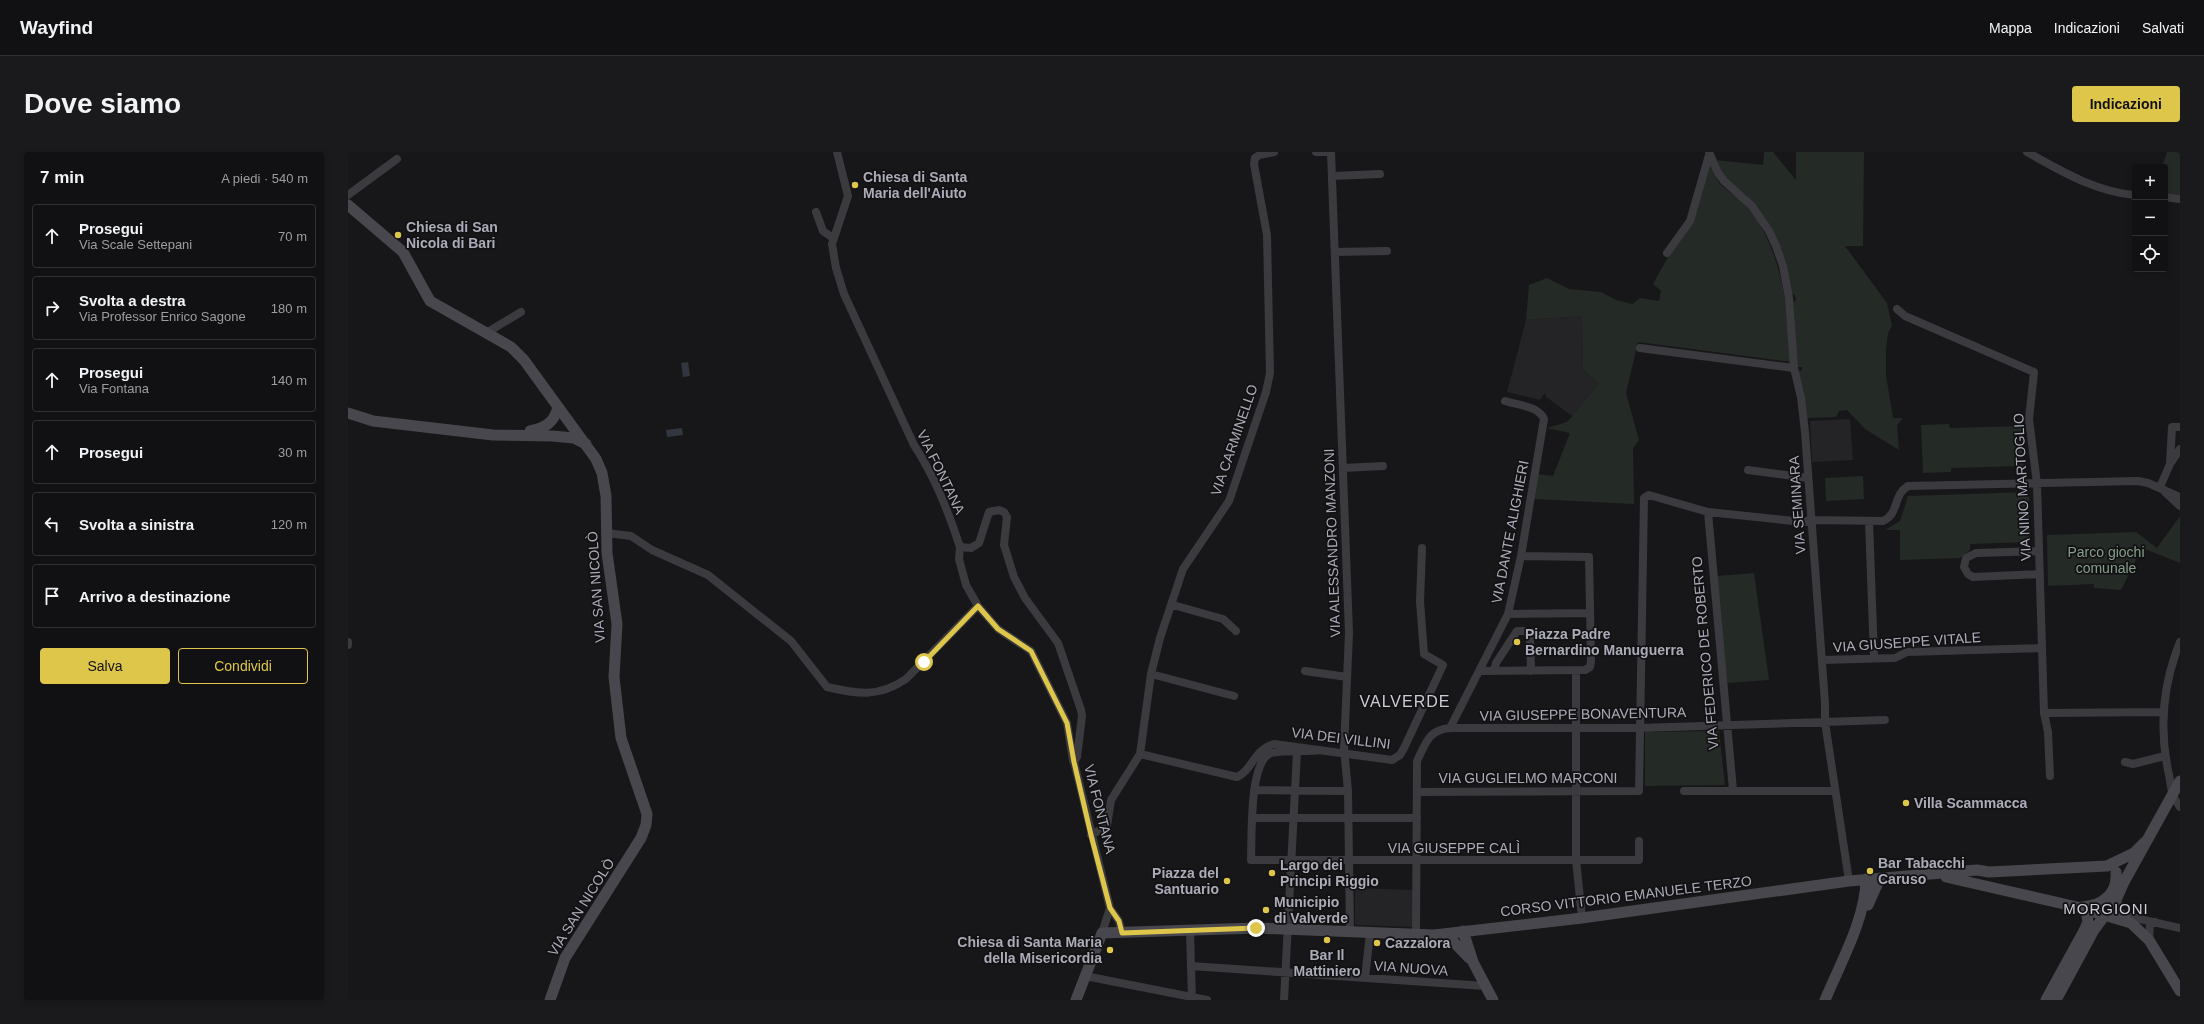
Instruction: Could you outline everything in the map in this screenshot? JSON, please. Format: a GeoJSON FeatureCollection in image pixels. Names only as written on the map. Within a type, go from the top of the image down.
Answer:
{"type":"FeatureCollection","features":[{"type":"Feature","properties":{"kind":"street","name":"VIA FONTANA"},"geometry":{"type":"LineString","coordinates":[[837,152],[848,196],[832,244],[836,268],[849,305],[875,357],[885,386],[946,505],[960,546],[971,548],[979,543],[989,512],[994,509],[1004,512],[1007,522],[1004,545],[1014,577],[1025,598],[1058,643],[1081,710],[1082,716],[1077,757],[1074,762],[1110,908],[1119,921],[1122,933]]}},
{"type":"Feature","properties":{"kind":"street","name":"VIA CARMINELLO"},"geometry":{"type":"LineString","coordinates":[[1091,835],[1107,826],[1111,800],[1140,754],[1151,674],[1160,638],[1173,605],[1183,569],[1229,501],[1266,392],[1270,373],[1267,235],[1254,164],[1255,158],[1259,155],[1274,152]]}},
{"type":"Feature","properties":{"kind":"street"},"geometry":{"type":"LineString","coordinates":[[1316,152],[1331,152]]}},
{"type":"Feature","properties":{"kind":"street","name":"VIA ALESSANDRO MANZONI"},"geometry":{"type":"LineString","coordinates":[[1331,152],[1349,633],[1345,754],[1348,791],[1350,932]]}},
{"type":"Feature","properties":{"kind":"street"},"geometry":{"type":"LineString","coordinates":[[2028,152],[2101,188],[2118,194],[2132,195]]}},
{"type":"Feature","properties":{"kind":"street"},"geometry":{"type":"LineString","coordinates":[[1667,252],[1690,221],[1709,153]]}},
{"type":"Feature","properties":{"kind":"street","name":"VIA SEMINARA"},"geometry":{"type":"LineString","coordinates":[[1709,153],[1724,181],[1752,206],[1769,231],[1776,246],[1782,266],[1789,298],[1794,368],[1802,403],[1822,660],[1825,722],[1834,791],[1849,881]]}},
{"type":"Feature","properties":{"kind":"street"},"geometry":{"type":"LineString","coordinates":[[348,195],[397,159]]}},
{"type":"Feature","properties":{"kind":"street"},"geometry":{"type":"LineString","coordinates":[[1332,176],[1380,174]]}},
{"type":"Feature","properties":{"kind":"street"},"geometry":{"type":"LineString","coordinates":[[2168,198],[2180,199]]}},
{"type":"Feature","properties":{"kind":"street","name":"VIA SAN NICOLÒ"},"geometry":{"type":"LineString","coordinates":[[348,205],[403,252],[430,301],[511,347],[524,360],[587,444],[596,459],[605,484],[608,569],[617,624],[614,677],[621,738],[645,806],[646,819],[641,838],[565,958],[550,1000]]}},
{"type":"Feature","properties":{"kind":"street"},"geometry":{"type":"LineString","coordinates":[[816,212],[823,231],[833,238]]}},
{"type":"Feature","properties":{"kind":"street"},"geometry":{"type":"LineString","coordinates":[[1335,252],[1387,251]]}},
{"type":"Feature","properties":{"kind":"street","name":"VIA NINO MARTOGLIO"},"geometry":{"type":"LineString","coordinates":[[1897,309],[1905,316],[2034,372],[2029,420],[2037,484],[2044,713],[2048,732],[2050,776]]}},
{"type":"Feature","properties":{"kind":"street"},"geometry":{"type":"LineString","coordinates":[[486,333],[521,312]]}},
{"type":"Feature","properties":{"kind":"street"},"geometry":{"type":"LineString","coordinates":[[1640,348],[1794,368]]}},
{"type":"Feature","properties":{"kind":"street","name":"VIA DANTE ALIGHIERI"},"geometry":{"type":"LineString","coordinates":[[1450,728],[1508,614],[1521,556],[1544,419],[1542,414],[1535,410],[1505,401]]}},
{"type":"Feature","properties":{"kind":"street"},"geometry":{"type":"LineString","coordinates":[[543,428],[552,421],[558,407]]}},
{"type":"Feature","properties":{"kind":"street"},"geometry":{"type":"LineString","coordinates":[[348,413],[373,421],[510,436],[552,436],[574,438],[587,444]]}},
{"type":"Feature","properties":{"kind":"street"},"geometry":{"type":"LineString","coordinates":[[510,436],[571,423]]}},
{"type":"Feature","properties":{"kind":"street"},"geometry":{"type":"LineString","coordinates":[[2170,464],[2176,427]]}},
{"type":"Feature","properties":{"kind":"street"},"geometry":{"type":"LineString","coordinates":[[2160,488],[2170,464],[2180,449]]}},
{"type":"Feature","properties":{"kind":"street"},"geometry":{"type":"LineString","coordinates":[[1343,468],[1383,466]]}},
{"type":"Feature","properties":{"kind":"street"},"geometry":{"type":"LineString","coordinates":[[1748,470],[1808,478]]}},
{"type":"Feature","properties":{"kind":"street"},"geometry":{"type":"LineString","coordinates":[[1640,728],[1644,498],[1649,495],[1708,512],[1803,522],[1811,520],[1869,521],[1888,519],[1894,510],[1898,496],[1908,486],[2138,481],[2160,488],[2180,497]]}},
{"type":"Feature","properties":{"kind":"street"},"geometry":{"type":"LineString","coordinates":[[2160,488],[2180,506]]}},
{"type":"Feature","properties":{"kind":"street","name":"VIA FEDERICO DE ROBERTO"},"geometry":{"type":"LineString","coordinates":[[1708,512],[1733,790]]}},
{"type":"Feature","properties":{"kind":"street"},"geometry":{"type":"LineString","coordinates":[[1869,521],[1874,658]]}},
{"type":"Feature","properties":{"kind":"street"},"geometry":{"type":"LineString","coordinates":[[607,533],[631,536],[652,550],[708,575],[791,641],[827,687],[858,694],[878,692],[894,687],[906,680],[978,606]]}},
{"type":"Feature","properties":{"kind":"street"},"geometry":{"type":"LineString","coordinates":[[960,546],[959,559],[966,585],[978,606],[998,629],[1031,651],[1067,723],[1074,762]]}},
{"type":"Feature","properties":{"kind":"street","name":"VIA DEI VILLINI"},"geometry":{"type":"LineString","coordinates":[[1140,754],[1237,777],[1241,775],[1265,747],[1282,744],[1392,760],[1400,755],[1443,665],[1424,654],[1420,601],[1422,548]]}},
{"type":"Feature","properties":{"kind":"street"},"geometry":{"type":"LineString","coordinates":[[2039,551],[1976,553],[1966,558],[1964,567],[1973,577],[2040,574]]}},
{"type":"Feature","properties":{"kind":"street"},"geometry":{"type":"LineString","coordinates":[[1480,671],[1585,670],[1590,667],[1592,661],[1589,557],[1521,556]]}},
{"type":"Feature","properties":{"kind":"street"},"geometry":{"type":"LineString","coordinates":[[1173,605],[1223,619],[1236,631]]}},
{"type":"Feature","properties":{"kind":"street"},"geometry":{"type":"LineString","coordinates":[[1508,614],[1590,613]]}},
{"type":"Feature","properties":{"kind":"street"},"geometry":{"type":"LineString","coordinates":[[1494,671],[1496,663],[1517,632],[1524,631],[1530,635],[1531,670]]}},
{"type":"Feature","properties":{"kind":"street"},"geometry":{"type":"LineString","coordinates":[[2180,642],[2168,683],[2162,728],[2165,756],[2169,772],[2177,787],[2180,807]]}},
{"type":"Feature","properties":{"kind":"street","name":"VIA GIUSEPPE VITALE"},"geometry":{"type":"LineString","coordinates":[[1822,660],[1895,658],[1907,652],[2042,648]]}},
{"type":"Feature","properties":{"kind":"street"},"geometry":{"type":"LineString","coordinates":[[1576,670],[1576,860],[1582,918]]}},
{"type":"Feature","properties":{"kind":"street"},"geometry":{"type":"LineString","coordinates":[[1305,671],[1347,677]]}},
{"type":"Feature","properties":{"kind":"street"},"geometry":{"type":"LineString","coordinates":[[1151,674],[1234,696]]}},
{"type":"Feature","properties":{"kind":"street"},"geometry":{"type":"LineString","coordinates":[[2044,713],[2164,712]]}},
{"type":"Feature","properties":{"kind":"street","name":"VIA GIUSEPPE BONAVENTURA"},"geometry":{"type":"LineString","coordinates":[[1450,728],[1640,728],[1884,720]]}},
{"type":"Feature","properties":{"kind":"street"},"geometry":{"type":"LineString","coordinates":[[1416,935],[1417,761],[1430,737],[1435,731],[1450,728]]}},
{"type":"Feature","properties":{"kind":"street","name":"VIA GUGLIELMO MARCONI"},"geometry":{"type":"LineString","coordinates":[[1417,792],[1639,791],[1640,728]]}},
{"type":"Feature","properties":{"kind":"street"},"geometry":{"type":"LineString","coordinates":[[1320,750],[1270,754],[1263,759],[1254,790],[1253,818],[1417,818]]}},
{"type":"Feature","properties":{"kind":"street"},"geometry":{"type":"LineString","coordinates":[[1284,1000],[1297,752]]}},
{"type":"Feature","properties":{"kind":"street"},"geometry":{"type":"LineString","coordinates":[[2125,762],[2133,764],[2165,756]]}},
{"type":"Feature","properties":{"kind":"street"},"geometry":{"type":"LineString","coordinates":[[2169,772],[2177,787]]}},
{"type":"Feature","properties":{"kind":"street"},"geometry":{"type":"LineString","coordinates":[[2118,896],[2145,842],[2177,787]]}},
{"type":"Feature","properties":{"kind":"street"},"geometry":{"type":"LineString","coordinates":[[1254,790],[1348,791]]}},
{"type":"Feature","properties":{"kind":"street"},"geometry":{"type":"LineString","coordinates":[[1684,791],[1834,791]]}},
{"type":"Feature","properties":{"kind":"street","name":"VIA GIUSEPPE CALÌ"},"geometry":{"type":"LineString","coordinates":[[1253,818],[1251,860],[1291,862],[1639,860],[1639,841]]}},
{"type":"Feature","properties":{"kind":"street","name":"CORSO VITTORIO EMANUELE TERZO"},"geometry":{"type":"LineString","coordinates":[[1102,933],[1190,931],[1232,928],[1416,935],[1446,934],[1582,918],[1866,879],[1932,875],[1977,870],[1990,872],[2112,869],[2134,853],[2145,842]]}},
{"type":"Feature","properties":{"kind":"street"},"geometry":{"type":"LineString","coordinates":[[2112,869],[2118,896],[2131,923],[2149,940],[2180,991]]}},
{"type":"Feature","properties":{"kind":"street"},"geometry":{"type":"LineString","coordinates":[[1976,883],[1978,875],[1990,872]]}},
{"type":"Feature","properties":{"kind":"street"},"geometry":{"type":"LineString","coordinates":[[1932,875],[1976,883],[2082,909],[2131,923]]}},
{"type":"Feature","properties":{"kind":"street"},"geometry":{"type":"LineString","coordinates":[[1825,1000],[1855,929],[1880,878]]}},
{"type":"Feature","properties":{"kind":"street"},"geometry":{"type":"LineString","coordinates":[[1855,929],[1865,898],[1866,879]]}},
{"type":"Feature","properties":{"kind":"street"},"geometry":{"type":"LineString","coordinates":[[2082,909],[2094,906],[2105,899],[2118,896],[2155,922],[2180,928]]}},
{"type":"Feature","properties":{"kind":"street"},"geometry":{"type":"LineString","coordinates":[[1076,1000],[1110,908]]}},
{"type":"Feature","properties":{"kind":"street"},"geometry":{"type":"LineString","coordinates":[[2046,1000],[2088,922],[2082,909]]}},
{"type":"Feature","properties":{"kind":"street"},"geometry":{"type":"LineString","coordinates":[[2056,1000],[2094,930],[2105,915]]}},
{"type":"Feature","properties":{"kind":"street"},"geometry":{"type":"LineString","coordinates":[[2149,940],[2150,925],[2155,922]]}},
{"type":"Feature","properties":{"kind":"street"},"geometry":{"type":"LineString","coordinates":[[1190,931],[1192,999]]}},
{"type":"Feature","properties":{"kind":"street"},"geometry":{"type":"LineString","coordinates":[[1463,931],[1472,962],[1493,1000]]}},
{"type":"Feature","properties":{"kind":"street"},"geometry":{"type":"LineString","coordinates":[[1365,978],[1370,933]]}},
{"type":"Feature","properties":{"kind":"street"},"geometry":{"type":"LineString","coordinates":[[1446,934],[1472,962]]}},
{"type":"Feature","properties":{"kind":"street","name":"VIA NUOVA"},"geometry":{"type":"LineString","coordinates":[[1191,966],[1485,986]]}},
{"type":"Feature","properties":{"kind":"street"},"geometry":{"type":"LineString","coordinates":[[1085,976],[1192,999],[1207,1000]]}},
{"type":"Feature","properties":{"kind":"shaded area"},"geometry":{"type":"Polygon","coordinates":[[[1582,316],[1583,370],[1599,383],[1572,416],[1546,397],[1545,393],[1540,400],[1507,392],[1526,320],[1582,316]]]}},
{"type":"Feature","properties":{"kind":"shaded area"},"geometry":{"type":"Polygon","coordinates":[[[688,362],[690,376],[683,377],[681,363],[688,362]]]}},
{"type":"Feature","properties":{"kind":"shaded area"},"geometry":{"type":"Polygon","coordinates":[[[1850,419],[1853,460],[1812,462],[1810,421],[1850,419]]]}},
{"type":"Feature","properties":{"kind":"shaded area"},"geometry":{"type":"Polygon","coordinates":[[[682,428],[683,435],[667,437],[666,430],[682,428]]]}},
{"type":"Feature","properties":{"kind":"shaded area"},"geometry":{"type":"Polygon","coordinates":[[[1355,888],[1413,890],[1413,927],[1355,925],[1355,888]]]}},
{"type":"Feature","properties":{"kind":"green space"},"geometry":{"type":"Polygon","coordinates":[[[1764,152],[1773,152],[1796,180],[1796,152],[1864,152],[1863,246],[1845,246],[1887,303],[1892,326],[1888,333],[1886,349],[1886,375],[1893,418],[1903,418],[1897,425],[1899,450],[1865,429],[1847,410],[1839,411],[1836,417],[1807,418],[1804,391],[1798,371],[1802,370],[1802,367],[1797,367],[1792,304],[1796,300],[1795,295],[1790,293],[1760,213],[1747,196],[1726,180],[1715,160],[1763,165],[1764,152]]]}},
{"type":"Feature","properties":{"kind":"green space"},"geometry":{"type":"Polygon","coordinates":[[[2167,152],[2180,152],[2180,195],[2168,194],[2168,164],[2163,164],[2167,152]]]}},
{"type":"Feature","properties":{"kind":"green space"},"geometry":{"type":"Polygon","coordinates":[[[1710,163],[1719,183],[1742,201],[1753,213],[1771,248],[1786,304],[1792,362],[1638,342],[1626,393],[1639,440],[1633,448],[1634,504],[1534,499],[1538,474],[1553,476],[1570,433],[1547,428],[1567,422],[1599,383],[1583,370],[1582,316],[1526,320],[1529,285],[1547,278],[1569,289],[1601,292],[1616,300],[1632,304],[1640,298],[1659,301],[1661,291],[1653,284],[1669,255],[1691,225],[1710,163]]]}},
{"type":"Feature","properties":{"kind":"green space"},"geometry":{"type":"Polygon","coordinates":[[[1949,424],[1950,428],[2022,426],[2023,466],[1951,468],[1951,472],[1923,473],[1921,425],[1949,424]]]}},
{"type":"Feature","properties":{"kind":"green space"},"geometry":{"type":"Polygon","coordinates":[[[1863,476],[1864,499],[1826,501],[1825,478],[1863,476]]]}},
{"type":"Feature","properties":{"kind":"green space"},"geometry":{"type":"Polygon","coordinates":[[[2029,492],[2030,542],[1970,544],[1970,550],[1960,558],[1900,560],[1900,530],[1885,530],[1900,521],[1908,496],[2029,492]]]}},
{"type":"Feature","properties":{"kind":"green space","name":"Parco giochi comunale"},"geometry":{"type":"Polygon","coordinates":[[[2180,516],[2180,563],[2142,548],[2121,590],[2094,588],[2094,584],[2048,586],[2047,535],[2136,532],[2157,548],[2180,516]]]}},
{"type":"Feature","properties":{"kind":"green space"},"geometry":{"type":"Polygon","coordinates":[[[1754,573],[1769,680],[1727,683],[1717,576],[1754,573]]]}},
{"type":"Feature","properties":{"kind":"green space"},"geometry":{"type":"Polygon","coordinates":[[[1719,731],[1725,785],[1645,786],[1645,732],[1719,731]]]}},
{"type":"Feature","properties":{"kind":"place","name":"Chiesa di Santa Maria dell'Aiuto"},"geometry":{"type":"Point","coordinates":[855,185]}},
{"type":"Feature","properties":{"kind":"place","name":"Chiesa di San Nicola di Bari"},"geometry":{"type":"Point","coordinates":[398,235]}},
{"type":"Feature","properties":{"kind":"place","name":"Piazza Padre Bernardino Manuguerra"},"geometry":{"type":"Point","coordinates":[1517,642]}},
{"type":"Feature","properties":{"kind":"place","name":"Villa Scammacca"},"geometry":{"type":"Point","coordinates":[1906,803]}},
{"type":"Feature","properties":{"kind":"place","name":"Bar Tabacchi Caruso"},"geometry":{"type":"Point","coordinates":[1870,871]}},
{"type":"Feature","properties":{"kind":"place","name":"Largo dei Principi Riggio"},"geometry":{"type":"Point","coordinates":[1272,873]}},
{"type":"Feature","properties":{"kind":"place","name":"Piazza del Santuario"},"geometry":{"type":"Point","coordinates":[1227,881]}},
{"type":"Feature","properties":{"kind":"place","name":"Municipio di Valverde"},"geometry":{"type":"Point","coordinates":[1266,910]}},
{"type":"Feature","properties":{"kind":"place","name":"Bar Il Mattiniero"},"geometry":{"type":"Point","coordinates":[1327,940]}},
{"type":"Feature","properties":{"kind":"place","name":"Cazzalora"},"geometry":{"type":"Point","coordinates":[1377,943]}},
{"type":"Feature","properties":{"kind":"place","name":"Chiesa di Santa Maria della Misericordia"},"geometry":{"type":"Point","coordinates":[1110,950]}},
{"type":"Feature","properties":{"kind":"district","name":"VALVERDE"},"geometry":{"type":"Point","coordinates":[1405,701]}},
{"type":"Feature","properties":{"kind":"district","name":"MORGIONI"},"geometry":{"type":"Point","coordinates":[2106,908]}},
{"type":"Feature","properties":{"kind":"route"},"geometry":{"type":"LineString","coordinates":[[924,662],[978,606],[998,629],[1031,651],[1067,723],[1074,762],[1110,908],[1119,921],[1122,933],[1256,928]]}}]}
